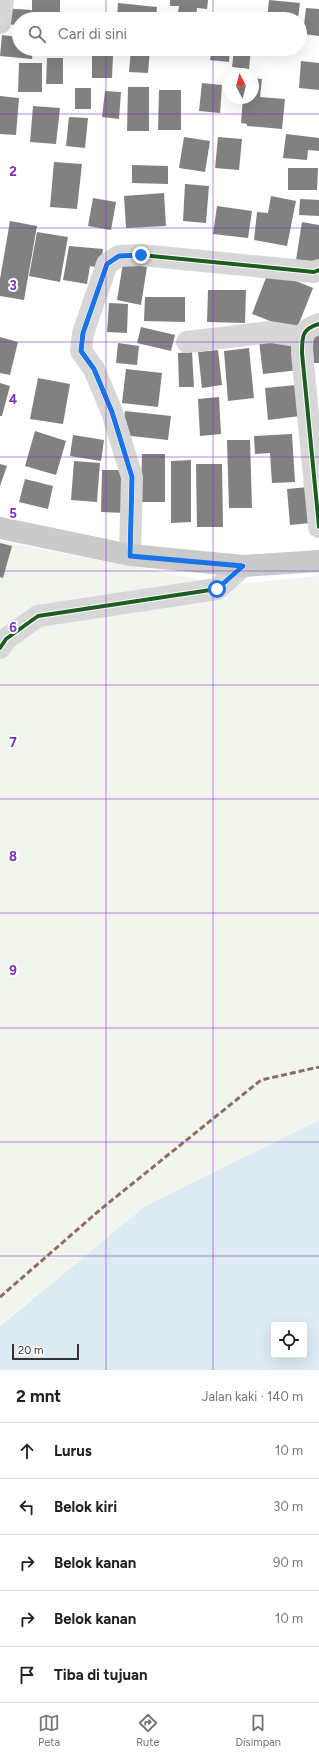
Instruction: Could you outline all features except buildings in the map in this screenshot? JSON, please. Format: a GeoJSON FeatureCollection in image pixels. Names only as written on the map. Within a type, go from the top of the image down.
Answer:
{"type":"FeatureCollection","features":[{"type":"Feature","properties":{"kind":"main road"},"geometry":{"type":"LineString","coordinates":[[0,528],[130,556],[243,566],[319,561]]}},
{"type":"Feature","properties":{"kind":"street"},"geometry":{"type":"LineString","coordinates":[[0,23],[3,0]]}},
{"type":"Feature","properties":{"kind":"street"},"geometry":{"type":"LineString","coordinates":[[130,556],[132,477],[112,412],[94,369],[81,351],[83,333],[107,264],[119,256],[141,255],[314,272],[319,270]]}},
{"type":"Feature","properties":{"kind":"street"},"geometry":{"type":"LineString","coordinates":[[187,342],[270,332],[311,331],[302,352],[319,527]]}},
{"type":"Feature","properties":{"kind":"street"},"geometry":{"type":"LineString","coordinates":[[0,648],[6,639],[38,616],[217,589],[243,566]]}},
{"type":"Feature","properties":{"kind":"shaded area"},"geometry":{"type":"Polygon","coordinates":[[[0,541],[227,585],[319,576],[319,1120],[144,1207],[0,1325],[0,541]]]}},
{"type":"Feature","properties":{"kind":"shaded area"},"geometry":{"type":"Polygon","coordinates":[[[319,1120],[319,1370],[0,1370],[0,1326],[144,1207],[319,1120]]]}},
{"type":"Feature","properties":{"kind":"marked path"},"geometry":{"type":"LineString","coordinates":[[0,1297],[101,1209],[261,1080],[319,1067]]}},
{"type":"Feature","properties":{"kind":"cycle path"},"geometry":{"type":"LineString","coordinates":[[130,555],[132,477],[112,412],[94,369],[81,351],[83,333],[107,264],[119,256],[141,255],[314,272],[319,270]]}},
{"type":"Feature","properties":{"kind":"cycle path"},"geometry":{"type":"LineString","coordinates":[[319,324],[309,328],[306,331],[302,342],[319,527]]}},
{"type":"Feature","properties":{"kind":"cycle path"},"geometry":{"type":"LineString","coordinates":[[0,648],[6,639],[38,616],[217,589],[243,566]]}},
{"type":"Feature","properties":{"kind":"route"},"geometry":{"type":"LineString","coordinates":[[141,255],[119,256],[107,264],[83,333],[81,351],[94,369],[112,412],[132,477],[130,556],[243,566],[217,589]]}}]}
